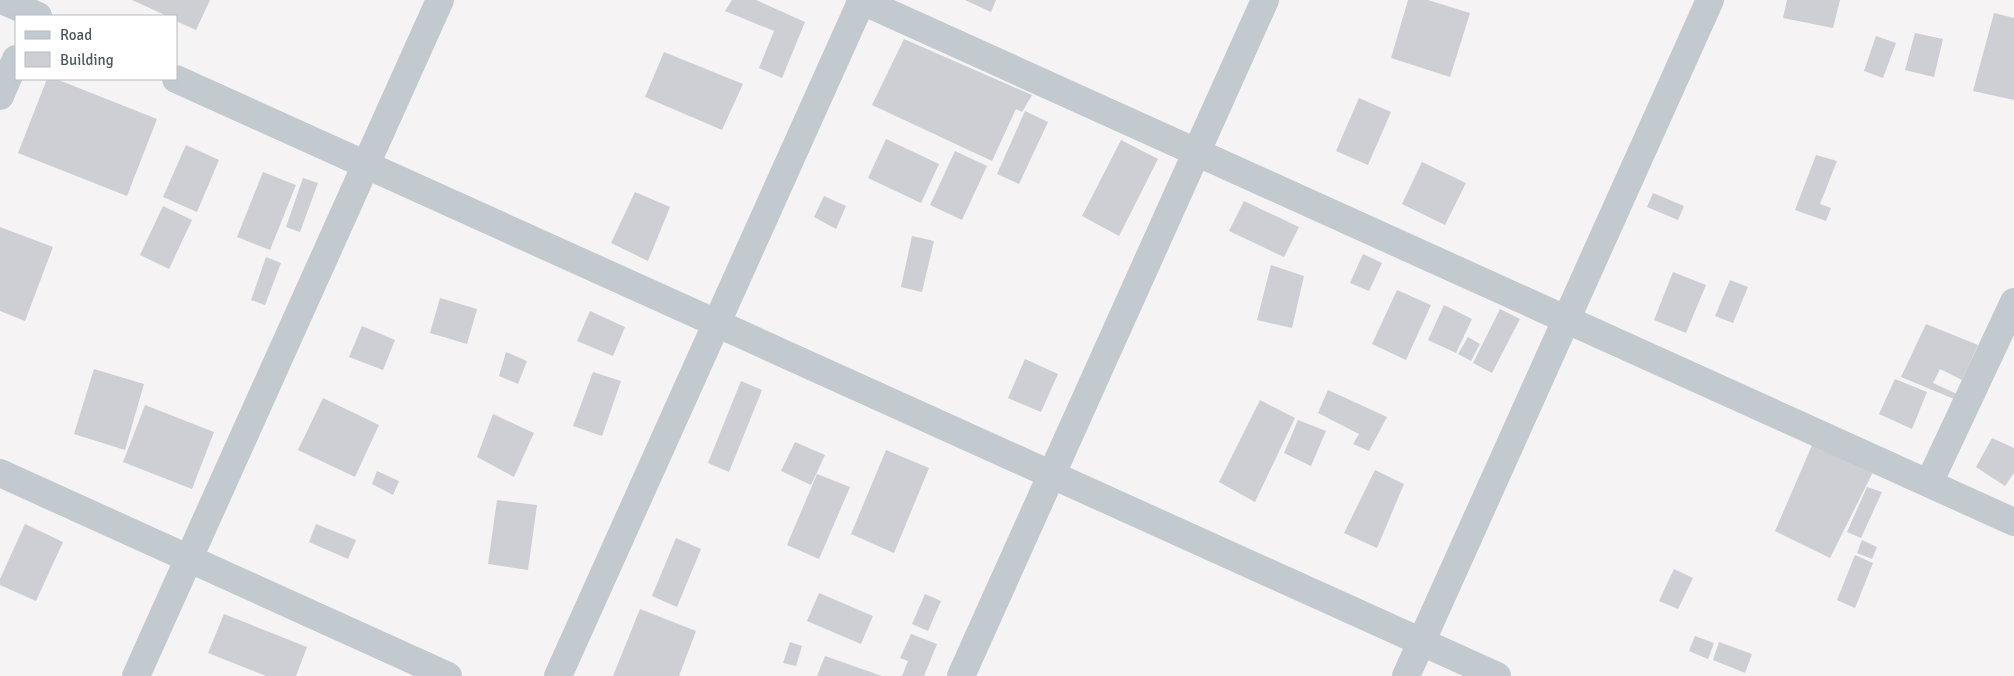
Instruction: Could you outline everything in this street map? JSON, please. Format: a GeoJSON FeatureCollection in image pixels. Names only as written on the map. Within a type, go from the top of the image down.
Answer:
{"type":"FeatureCollection","features":[{"type":"Feature","properties":{"kind":"street"},"geometry":{"type":"LineString","coordinates":[[2,0],[38,12]]}},
{"type":"Feature","properties":{"kind":"street"},"geometry":{"type":"LineString","coordinates":[[136,676],[440,0]]}},
{"type":"Feature","properties":{"kind":"street"},"geometry":{"type":"LineString","coordinates":[[558,676],[861,0],[2014,522]]}},
{"type":"Feature","properties":{"kind":"street"},"geometry":{"type":"LineString","coordinates":[[961,676],[1265,0]]}},
{"type":"Feature","properties":{"kind":"street"},"geometry":{"type":"LineString","coordinates":[[1406,676],[1710,0]]}},
{"type":"Feature","properties":{"kind":"street"},"geometry":{"type":"LineString","coordinates":[[0,96],[15,61]]}},
{"type":"Feature","properties":{"kind":"street"},"geometry":{"type":"LineString","coordinates":[[178,80],[1497,676]]}},
{"type":"Feature","properties":{"kind":"street"},"geometry":{"type":"LineString","coordinates":[[1929,483],[2014,302]]}},
{"type":"Feature","properties":{"kind":"street"},"geometry":{"type":"LineString","coordinates":[[0,473],[448,676]]}},
{"type":"Feature","properties":{"kind":"building"},"geometry":{"type":"Polygon","coordinates":[[[132,0],[210,0],[196,30],[178,22],[178,15],[165,15],[132,0]]]}},
{"type":"Feature","properties":{"kind":"building"},"geometry":{"type":"Polygon","coordinates":[[[732,0],[756,0],[805,22],[782,78],[759,68],[774,31],[725,11],[732,0]]]}},
{"type":"Feature","properties":{"kind":"building"},"geometry":{"type":"Polygon","coordinates":[[[965,0],[996,0],[991,12],[965,0]]]}},
{"type":"Feature","properties":{"kind":"building"},"geometry":{"type":"Polygon","coordinates":[[[1408,0],[1428,0],[1470,13],[1450,77],[1391,58],[1408,0]]]}},
{"type":"Feature","properties":{"kind":"building"},"geometry":{"type":"Polygon","coordinates":[[[1787,0],[1840,0],[1833,28],[1783,18],[1787,0]]]}},
{"type":"Feature","properties":{"kind":"building"},"geometry":{"type":"Polygon","coordinates":[[[1994,13],[2014,18],[2014,100],[1973,91],[1994,13]]]}},
{"type":"Feature","properties":{"kind":"building"},"geometry":{"type":"Polygon","coordinates":[[[1915,33],[1943,39],[1934,77],[1905,70],[1915,33]]]}},
{"type":"Feature","properties":{"kind":"building"},"geometry":{"type":"Polygon","coordinates":[[[1876,36],[1896,43],[1883,78],[1864,71],[1876,36]]]}},
{"type":"Feature","properties":{"kind":"building"},"geometry":{"type":"Polygon","coordinates":[[[904,39],[1032,95],[1022,112],[1016,109],[992,161],[872,105],[904,39]]]}},
{"type":"Feature","properties":{"kind":"building"},"geometry":{"type":"Polygon","coordinates":[[[664,52],[743,84],[722,130],[645,97],[664,52]]]}},
{"type":"Feature","properties":{"kind":"building"},"geometry":{"type":"Polygon","coordinates":[[[47,80],[59,80],[157,119],[127,196],[18,153],[47,80]]]}},
{"type":"Feature","properties":{"kind":"building"},"geometry":{"type":"Polygon","coordinates":[[[1359,98],[1391,112],[1368,165],[1336,151],[1359,98]]]}},
{"type":"Feature","properties":{"kind":"building"},"geometry":{"type":"Polygon","coordinates":[[[1025,111],[1048,122],[1019,184],[997,174],[1025,111]]]}},
{"type":"Feature","properties":{"kind":"building"},"geometry":{"type":"Polygon","coordinates":[[[886,139],[939,164],[921,203],[868,178],[886,139]]]}},
{"type":"Feature","properties":{"kind":"building"},"geometry":{"type":"Polygon","coordinates":[[[1121,140],[1158,159],[1119,236],[1082,216],[1121,140]]]}},
{"type":"Feature","properties":{"kind":"building"},"geometry":{"type":"Polygon","coordinates":[[[186,145],[219,160],[197,212],[163,197],[186,145]]]}},
{"type":"Feature","properties":{"kind":"building"},"geometry":{"type":"Polygon","coordinates":[[[955,151],[987,166],[962,220],[930,205],[955,151]]]}},
{"type":"Feature","properties":{"kind":"building"},"geometry":{"type":"Polygon","coordinates":[[[1816,155],[1837,161],[1820,204],[1831,208],[1826,221],[1795,210],[1816,155]]]}},
{"type":"Feature","properties":{"kind":"building"},"geometry":{"type":"Polygon","coordinates":[[[1422,162],[1466,183],[1445,225],[1402,204],[1422,162]]]}},
{"type":"Feature","properties":{"kind":"building"},"geometry":{"type":"Polygon","coordinates":[[[263,172],[296,185],[270,250],[237,237],[263,172]]]}},
{"type":"Feature","properties":{"kind":"building"},"geometry":{"type":"Polygon","coordinates":[[[303,178],[318,183],[300,232],[286,227],[303,178]]]}},
{"type":"Feature","properties":{"kind":"building"},"geometry":{"type":"Polygon","coordinates":[[[635,192],[670,207],[648,261],[611,243],[635,192]]]}},
{"type":"Feature","properties":{"kind":"building"},"geometry":{"type":"Polygon","coordinates":[[[1653,193],[1684,206],[1678,220],[1647,207],[1653,193]]]}},
{"type":"Feature","properties":{"kind":"building"},"geometry":{"type":"Polygon","coordinates":[[[824,196],[846,206],[836,229],[814,217],[824,196]]]}},
{"type":"Feature","properties":{"kind":"building"},"geometry":{"type":"Polygon","coordinates":[[[1244,201],[1299,227],[1284,257],[1229,231],[1244,201]]]}},
{"type":"Feature","properties":{"kind":"building"},"geometry":{"type":"Polygon","coordinates":[[[163,206],[192,220],[169,269],[140,255],[163,206]]]}},
{"type":"Feature","properties":{"kind":"building"},"geometry":{"type":"Polygon","coordinates":[[[0,227],[53,247],[25,321],[0,311],[0,227]]]}},
{"type":"Feature","properties":{"kind":"building"},"geometry":{"type":"Polygon","coordinates":[[[912,236],[934,241],[922,292],[901,287],[912,236]]]}},
{"type":"Feature","properties":{"kind":"building"},"geometry":{"type":"Polygon","coordinates":[[[1363,254],[1382,263],[1369,291],[1350,283],[1363,254]]]}},
{"type":"Feature","properties":{"kind":"building"},"geometry":{"type":"Polygon","coordinates":[[[266,257],[281,263],[265,305],[251,300],[266,257]]]}},
{"type":"Feature","properties":{"kind":"building"},"geometry":{"type":"Polygon","coordinates":[[[1271,265],[1304,276],[1292,328],[1257,320],[1271,265]]]}},
{"type":"Feature","properties":{"kind":"building"},"geometry":{"type":"Polygon","coordinates":[[[1673,272],[1706,285],[1686,333],[1654,320],[1673,272]]]}},
{"type":"Feature","properties":{"kind":"building"},"geometry":{"type":"Polygon","coordinates":[[[1730,280],[1748,287],[1733,323],[1715,316],[1730,280]]]}},
{"type":"Feature","properties":{"kind":"building"},"geometry":{"type":"Polygon","coordinates":[[[1397,290],[1431,305],[1406,360],[1372,344],[1397,290]]]}},
{"type":"Feature","properties":{"kind":"building"},"geometry":{"type":"Polygon","coordinates":[[[440,298],[477,309],[467,344],[430,333],[440,298]]]}},
{"type":"Feature","properties":{"kind":"building"},"geometry":{"type":"Polygon","coordinates":[[[1444,305],[1472,319],[1456,353],[1428,340],[1444,305]]]}},
{"type":"Feature","properties":{"kind":"building"},"geometry":{"type":"Polygon","coordinates":[[[1500,309],[1520,319],[1492,373],[1473,363],[1500,309]]]}},
{"type":"Feature","properties":{"kind":"building"},"geometry":{"type":"Polygon","coordinates":[[[590,311],[625,327],[613,356],[577,341],[590,311]]]}},
{"type":"Feature","properties":{"kind":"building"},"geometry":{"type":"Polygon","coordinates":[[[1926,324],[1978,345],[1962,380],[1940,369],[1933,383],[1957,394],[1954,399],[1901,377],[1926,324]]]}},
{"type":"Feature","properties":{"kind":"building"},"geometry":{"type":"Polygon","coordinates":[[[362,326],[395,340],[383,370],[349,357],[362,326]]]}},
{"type":"Feature","properties":{"kind":"building"},"geometry":{"type":"Polygon","coordinates":[[[1468,337],[1480,344],[1471,361],[1458,354],[1468,337]]]}},
{"type":"Feature","properties":{"kind":"building"},"geometry":{"type":"Polygon","coordinates":[[[506,352],[527,361],[518,384],[499,376],[506,352]]]}},
{"type":"Feature","properties":{"kind":"building"},"geometry":{"type":"Polygon","coordinates":[[[1025,359],[1058,374],[1041,412],[1008,398],[1025,359]]]}},
{"type":"Feature","properties":{"kind":"building"},"geometry":{"type":"Polygon","coordinates":[[[94,369],[144,384],[125,450],[74,434],[94,369]]]}},
{"type":"Feature","properties":{"kind":"building"},"geometry":{"type":"Polygon","coordinates":[[[593,372],[621,381],[602,436],[573,426],[593,372]]]}},
{"type":"Feature","properties":{"kind":"building"},"geometry":{"type":"Polygon","coordinates":[[[1895,379],[1927,392],[1912,429],[1879,414],[1895,379]]]}},
{"type":"Feature","properties":{"kind":"building"},"geometry":{"type":"Polygon","coordinates":[[[741,381],[762,390],[729,472],[708,463],[741,381]]]}},
{"type":"Feature","properties":{"kind":"building"},"geometry":{"type":"Polygon","coordinates":[[[1328,390],[1387,417],[1369,451],[1353,444],[1359,434],[1318,413],[1328,390]]]}},
{"type":"Feature","properties":{"kind":"building"},"geometry":{"type":"Polygon","coordinates":[[[323,398],[379,425],[355,477],[298,450],[323,398]]]}},
{"type":"Feature","properties":{"kind":"building"},"geometry":{"type":"Polygon","coordinates":[[[1260,400],[1295,418],[1255,502],[1219,482],[1260,400]]]}},
{"type":"Feature","properties":{"kind":"building"},"geometry":{"type":"Polygon","coordinates":[[[145,405],[214,432],[192,489],[123,462],[145,405]]]}},
{"type":"Feature","properties":{"kind":"building"},"geometry":{"type":"Polygon","coordinates":[[[493,414],[534,433],[514,477],[477,457],[493,414]]]}},
{"type":"Feature","properties":{"kind":"building"},"geometry":{"type":"Polygon","coordinates":[[[1298,420],[1326,431],[1311,466],[1284,453],[1298,420]]]}},
{"type":"Feature","properties":{"kind":"building"},"geometry":{"type":"Polygon","coordinates":[[[1992,438],[2014,448],[2014,473],[2005,486],[1976,467],[1992,438]]]}},
{"type":"Feature","properties":{"kind":"building"},"geometry":{"type":"Polygon","coordinates":[[[795,442],[825,455],[811,485],[781,471],[795,442]]]}},
{"type":"Feature","properties":{"kind":"building"},"geometry":{"type":"Polygon","coordinates":[[[1813,443],[1874,470],[1830,558],[1775,531],[1813,443]]]}},
{"type":"Feature","properties":{"kind":"building"},"geometry":{"type":"Polygon","coordinates":[[[886,450],[929,468],[894,553],[851,534],[886,450]]]}},
{"type":"Feature","properties":{"kind":"building"},"geometry":{"type":"Polygon","coordinates":[[[1375,470],[1404,484],[1377,548],[1344,533],[1375,470]]]}},
{"type":"Feature","properties":{"kind":"building"},"geometry":{"type":"Polygon","coordinates":[[[377,471],[399,481],[393,495],[372,484],[377,471]]]}},
{"type":"Feature","properties":{"kind":"building"},"geometry":{"type":"Polygon","coordinates":[[[817,474],[850,487],[819,559],[787,545],[817,474]]]}},
{"type":"Feature","properties":{"kind":"building"},"geometry":{"type":"Polygon","coordinates":[[[1867,487],[1882,492],[1861,538],[1847,532],[1867,487]]]}},
{"type":"Feature","properties":{"kind":"building"},"geometry":{"type":"Polygon","coordinates":[[[497,500],[537,505],[528,570],[488,564],[497,500]]]}},
{"type":"Feature","properties":{"kind":"building"},"geometry":{"type":"Polygon","coordinates":[[[25,524],[63,542],[36,601],[0,585],[0,579],[25,524]]]}},
{"type":"Feature","properties":{"kind":"building"},"geometry":{"type":"Polygon","coordinates":[[[316,524],[356,540],[348,559],[309,542],[316,524]]]}},
{"type":"Feature","properties":{"kind":"building"},"geometry":{"type":"Polygon","coordinates":[[[676,538],[701,549],[677,607],[652,596],[676,538]]]}},
{"type":"Feature","properties":{"kind":"building"},"geometry":{"type":"Polygon","coordinates":[[[1862,540],[1877,547],[1872,559],[1857,553],[1862,540]]]}},
{"type":"Feature","properties":{"kind":"building"},"geometry":{"type":"Polygon","coordinates":[[[1855,555],[1873,563],[1855,608],[1837,600],[1855,555]]]}},
{"type":"Feature","properties":{"kind":"building"},"geometry":{"type":"Polygon","coordinates":[[[1674,569],[1693,578],[1678,609],[1659,601],[1674,569]]]}},
{"type":"Feature","properties":{"kind":"building"},"geometry":{"type":"Polygon","coordinates":[[[819,593],[873,616],[861,644],[807,621],[819,593]]]}},
{"type":"Feature","properties":{"kind":"building"},"geometry":{"type":"Polygon","coordinates":[[[925,594],[941,601],[928,631],[912,624],[925,594]]]}},
{"type":"Feature","properties":{"kind":"building"},"geometry":{"type":"Polygon","coordinates":[[[640,609],[696,631],[679,676],[613,676],[640,609]]]}},
{"type":"Feature","properties":{"kind":"building"},"geometry":{"type":"Polygon","coordinates":[[[224,614],[307,647],[296,676],[266,676],[208,653],[224,614]]]}},
{"type":"Feature","properties":{"kind":"building"},"geometry":{"type":"Polygon","coordinates":[[[911,634],[937,644],[924,676],[902,676],[908,661],[900,658],[911,634]]]}},
{"type":"Feature","properties":{"kind":"building"},"geometry":{"type":"Polygon","coordinates":[[[1695,636],[1714,643],[1708,659],[1689,651],[1695,636]]]}},
{"type":"Feature","properties":{"kind":"building"},"geometry":{"type":"Polygon","coordinates":[[[790,642],[802,646],[796,666],[783,663],[790,642]]]}},
{"type":"Feature","properties":{"kind":"building"},"geometry":{"type":"Polygon","coordinates":[[[1719,642],[1752,654],[1745,673],[1713,660],[1719,642]]]}},
{"type":"Feature","properties":{"kind":"building"},"geometry":{"type":"Polygon","coordinates":[[[825,656],[882,676],[817,676],[825,656]]]}}]}
